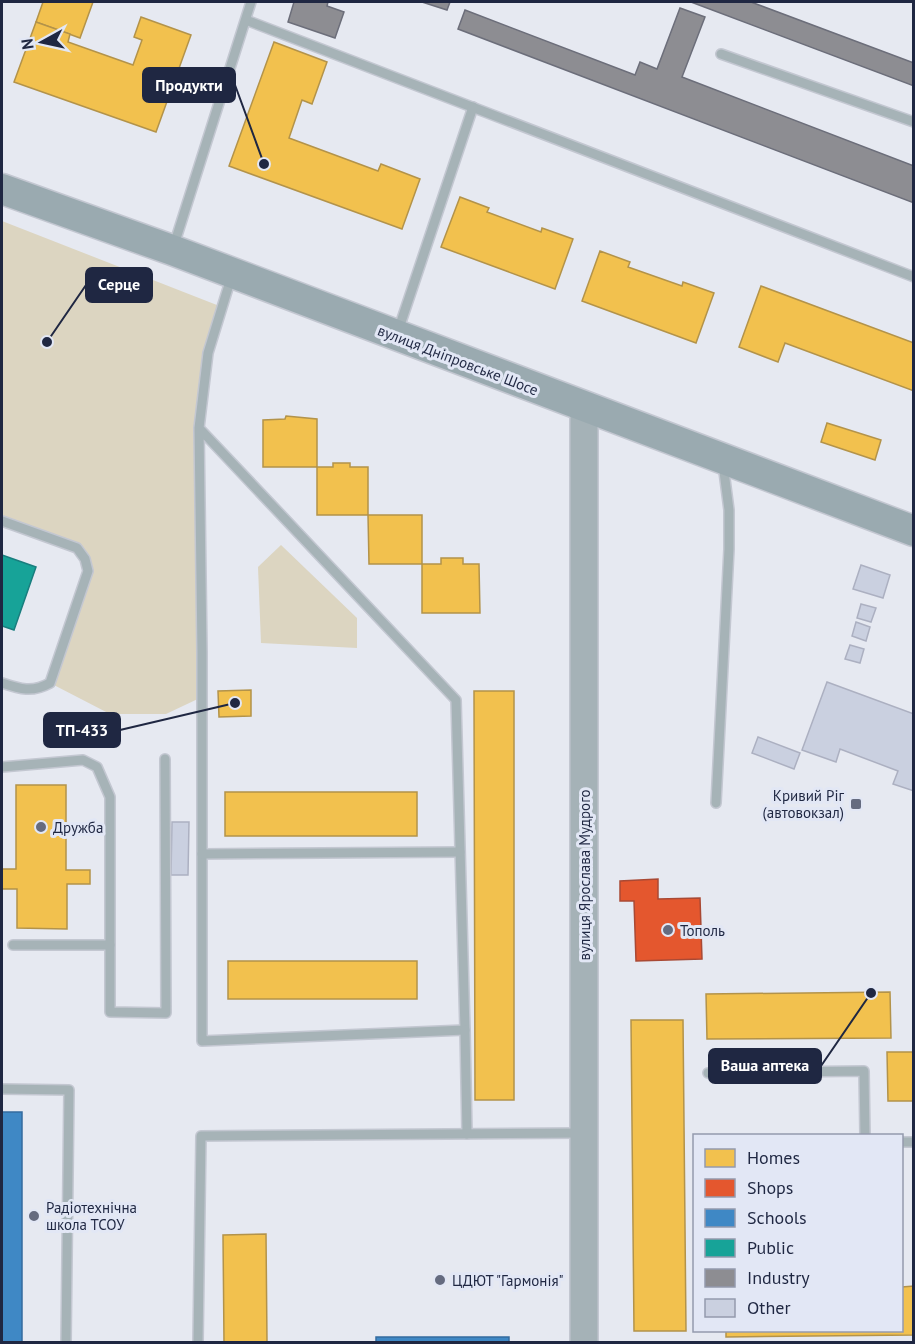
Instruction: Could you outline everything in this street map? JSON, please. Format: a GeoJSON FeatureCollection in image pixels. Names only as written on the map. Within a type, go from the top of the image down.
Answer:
{"type":"FeatureCollection","features":[{"type":"Feature","properties":{"kind":"main road","name":"вулиця Дніпровське Шосе"},"geometry":{"type":"LineString","coordinates":[[2,189],[172,250],[584,408],[914,531]]}},
{"type":"Feature","properties":{"kind":"street","name":"вулиця Ярослава Мудрого"},"geometry":{"type":"LineString","coordinates":[[584,408],[584,1342]]}},
{"type":"Feature","properties":{"kind":"lane"},"geometry":{"type":"LineString","coordinates":[[172,250],[251,2]]}},
{"type":"Feature","properties":{"kind":"lane"},"geometry":{"type":"LineString","coordinates":[[246,20],[914,277]]}},
{"type":"Feature","properties":{"kind":"lane"},"geometry":{"type":"LineString","coordinates":[[721,54],[914,122]]}},
{"type":"Feature","properties":{"kind":"lane"},"geometry":{"type":"LineString","coordinates":[[396,336],[473,107]]}},
{"type":"Feature","properties":{"kind":"lane"},"geometry":{"type":"LineString","coordinates":[[232,273],[208,354],[199,428],[202,1041],[465,1030]]}},
{"type":"Feature","properties":{"kind":"lane"},"geometry":{"type":"LineString","coordinates":[[199,428],[456,700],[467,1134]]}},
{"type":"Feature","properties":{"kind":"lane"},"geometry":{"type":"LineString","coordinates":[[716,802],[729,549],[729,510],[723,459]]}},
{"type":"Feature","properties":{"kind":"lane"},"geometry":{"type":"LineString","coordinates":[[2,521],[77,548],[85,559],[88,571],[50,683],[38,689],[25,690],[2,683]]}},
{"type":"Feature","properties":{"kind":"lane"},"geometry":{"type":"LineString","coordinates":[[2,767],[83,760],[97,767],[110,797],[110,1012],[166,1013],[165,759]]}},
{"type":"Feature","properties":{"kind":"lane"},"geometry":{"type":"LineString","coordinates":[[202,854],[460,852]]}},
{"type":"Feature","properties":{"kind":"lane"},"geometry":{"type":"LineString","coordinates":[[13,945],[110,945]]}},
{"type":"Feature","properties":{"kind":"lane"},"geometry":{"type":"LineString","coordinates":[[708,1073],[864,1071],[865,1134]]}},
{"type":"Feature","properties":{"kind":"lane"},"geometry":{"type":"LineString","coordinates":[[2,1089],[69,1090],[66,1342]]}},
{"type":"Feature","properties":{"kind":"lane"},"geometry":{"type":"LineString","coordinates":[[198,1342],[201,1136],[584,1133]]}},
{"type":"Feature","properties":{"kind":"shaded area"},"geometry":{"type":"Polygon","coordinates":[[[2,221],[222,307],[208,353],[199,428],[202,697],[166,714],[110,714],[50,683],[88,571],[77,548],[2,521],[2,221]]]}},
{"type":"Feature","properties":{"kind":"shaded area"},"geometry":{"type":"Polygon","coordinates":[[[281,545],[357,618],[357,648],[261,643],[258,567],[281,545]]]}},
{"type":"Feature","properties":{"kind":"building: Homes"},"geometry":{"type":"Polygon","coordinates":[[[43,2],[93,2],[80,38],[36,22],[43,2]]]}},
{"type":"Feature","properties":{"kind":"building: Homes"},"geometry":{"type":"Polygon","coordinates":[[[141,17],[191,35],[156,132],[14,82],[36,22],[70,34],[68,42],[133,65],[142,40],[134,37],[141,17]]]}},
{"type":"Feature","properties":{"kind":"building: Homes"},"geometry":{"type":"Polygon","coordinates":[[[274,42],[327,62],[312,104],[302,100],[289,138],[378,171],[381,164],[420,179],[402,229],[229,166],[274,42]]]}},
{"type":"Feature","properties":{"kind":"building: Homes"},"geometry":{"type":"Polygon","coordinates":[[[460,197],[489,208],[487,212],[541,232],[542,228],[573,239],[555,289],[441,247],[460,197]]]}},
{"type":"Feature","properties":{"kind":"building: Homes"},"geometry":{"type":"Polygon","coordinates":[[[600,251],[630,262],[628,267],[682,286],[683,282],[714,293],[696,343],[582,301],[600,251]]]}},
{"type":"Feature","properties":{"kind":"building: Homes"},"geometry":{"type":"Polygon","coordinates":[[[761,286],[914,343],[914,391],[785,343],[778,362],[739,347],[761,286]]]}},
{"type":"Feature","properties":{"kind":"building: Homes"},"geometry":{"type":"Polygon","coordinates":[[[286,416],[317,419],[317,467],[263,467],[263,420],[285,419],[286,416]]]}},
{"type":"Feature","properties":{"kind":"building: Homes"},"geometry":{"type":"Polygon","coordinates":[[[827,423],[881,440],[875,460],[821,442],[827,423]]]}},
{"type":"Feature","properties":{"kind":"building: Homes"},"geometry":{"type":"Polygon","coordinates":[[[333,463],[350,463],[350,467],[368,467],[368,515],[317,515],[317,467],[333,467],[333,463]]]}},
{"type":"Feature","properties":{"kind":"building: Homes"},"geometry":{"type":"Polygon","coordinates":[[[368,515],[422,515],[422,564],[369,564],[368,515]]]}},
{"type":"Feature","properties":{"kind":"building: Homes"},"geometry":{"type":"Polygon","coordinates":[[[441,558],[463,558],[463,564],[479,564],[480,613],[422,613],[422,564],[441,564],[441,558]]]}},
{"type":"Feature","properties":{"kind":"building: Homes"},"geometry":{"type":"Polygon","coordinates":[[[251,690],[251,716],[219,717],[218,691],[251,690]]]}},
{"type":"Feature","properties":{"kind":"building: Homes"},"geometry":{"type":"Polygon","coordinates":[[[474,691],[514,691],[514,1100],[475,1100],[474,691]]]}},
{"type":"Feature","properties":{"kind":"building: Homes","name":"Дружба"},"geometry":{"type":"Polygon","coordinates":[[[16,785],[66,785],[66,870],[90,870],[90,884],[67,884],[67,929],[17,928],[17,889],[2,889],[2,869],[16,869],[16,785]]]}},
{"type":"Feature","properties":{"kind":"building: Homes"},"geometry":{"type":"Polygon","coordinates":[[[225,792],[417,792],[417,836],[225,836],[225,792]]]}},
{"type":"Feature","properties":{"kind":"building: Homes"},"geometry":{"type":"Polygon","coordinates":[[[228,961],[417,961],[417,999],[228,999],[228,961]]]}},
{"type":"Feature","properties":{"kind":"building: Homes"},"geometry":{"type":"Polygon","coordinates":[[[890,992],[891,1038],[707,1039],[706,994],[890,992]]]}},
{"type":"Feature","properties":{"kind":"building: Homes"},"geometry":{"type":"Polygon","coordinates":[[[631,1020],[683,1020],[686,1331],[634,1331],[631,1020]]]}},
{"type":"Feature","properties":{"kind":"building: Homes"},"geometry":{"type":"Polygon","coordinates":[[[887,1052],[914,1052],[914,1101],[888,1101],[887,1052]]]}},
{"type":"Feature","properties":{"kind":"building: Homes"},"geometry":{"type":"Polygon","coordinates":[[[266,1234],[267,1342],[224,1342],[223,1235],[266,1234]]]}},
{"type":"Feature","properties":{"kind":"building: Homes"},"geometry":{"type":"Polygon","coordinates":[[[914,1286],[914,1335],[726,1337],[726,1332],[903,1332],[903,1287],[914,1286]]]}},
{"type":"Feature","properties":{"kind":"building: Shops","name":"Тополь"},"geometry":{"type":"Polygon","coordinates":[[[658,879],[658,899],[700,898],[702,959],[636,961],[634,901],[620,901],[620,881],[658,879]]]}},
{"type":"Feature","properties":{"kind":"building: Schools"},"geometry":{"type":"Polygon","coordinates":[[[2,1112],[22,1112],[22,1342],[2,1342],[2,1112]]]}},
{"type":"Feature","properties":{"kind":"building: Schools"},"geometry":{"type":"Polygon","coordinates":[[[376,1337],[509,1337],[509,1342],[376,1342],[376,1337]]]}},
{"type":"Feature","properties":{"kind":"building: Public"},"geometry":{"type":"Polygon","coordinates":[[[2,555],[36,567],[14,630],[2,626],[2,555]]]}},
{"type":"Feature","properties":{"kind":"building: Industry"},"geometry":{"type":"Polygon","coordinates":[[[294,2],[328,2],[327,6],[344,12],[335,38],[288,22],[294,2]]]}},
{"type":"Feature","properties":{"kind":"building: Industry"},"geometry":{"type":"Polygon","coordinates":[[[422,2],[450,2],[447,10],[422,2]]]}},
{"type":"Feature","properties":{"kind":"building: Industry"},"geometry":{"type":"Polygon","coordinates":[[[691,2],[751,2],[914,63],[914,86],[691,2]]]}},
{"type":"Feature","properties":{"kind":"building: Industry"},"geometry":{"type":"Polygon","coordinates":[[[680,8],[705,17],[682,77],[914,166],[914,203],[458,29],[465,10],[635,75],[640,62],[657,69],[680,8]]]}},
{"type":"Feature","properties":{"kind":"building: Other"},"geometry":{"type":"Polygon","coordinates":[[[861,565],[890,575],[883,598],[853,589],[861,565]]]}},
{"type":"Feature","properties":{"kind":"building: Other"},"geometry":{"type":"Polygon","coordinates":[[[861,604],[876,608],[871,622],[857,618],[861,604]]]}},
{"type":"Feature","properties":{"kind":"building: Other"},"geometry":{"type":"Polygon","coordinates":[[[856,622],[870,627],[866,641],[852,636],[856,622]]]}},
{"type":"Feature","properties":{"kind":"building: Other"},"geometry":{"type":"Polygon","coordinates":[[[850,645],[864,649],[860,663],[845,659],[850,645]]]}},
{"type":"Feature","properties":{"kind":"building: Other"},"geometry":{"type":"Polygon","coordinates":[[[827,682],[914,714],[914,791],[893,784],[898,771],[840,749],[836,762],[802,750],[827,682]]]}},
{"type":"Feature","properties":{"kind":"building: Other"},"geometry":{"type":"Polygon","coordinates":[[[758,737],[800,753],[794,769],[752,753],[758,737]]]}},
{"type":"Feature","properties":{"kind":"building: Other"},"geometry":{"type":"Polygon","coordinates":[[[172,822],[189,822],[188,875],[171,875],[172,822]]]}},
{"type":"Feature","properties":{"kind":"place","name":"Продукти"},"geometry":{"type":"Point","coordinates":[264,164]}},
{"type":"Feature","properties":{"kind":"place","name":"Серце"},"geometry":{"type":"Point","coordinates":[47,342]}},
{"type":"Feature","properties":{"kind":"place","name":"ТП-433"},"geometry":{"type":"Point","coordinates":[235,703]}},
{"type":"Feature","properties":{"kind":"place","name":"Кривий Ріг (автовокзал)"},"geometry":{"type":"Point","coordinates":[856,804]}},
{"type":"Feature","properties":{"kind":"place","name":"Дружба"},"geometry":{"type":"Point","coordinates":[41,827]}},
{"type":"Feature","properties":{"kind":"place","name":"Тополь"},"geometry":{"type":"Point","coordinates":[668,930]}},
{"type":"Feature","properties":{"kind":"place","name":"Ваша аптека"},"geometry":{"type":"Point","coordinates":[871,993]}},
{"type":"Feature","properties":{"kind":"place","name":"Радіотехнічна школа ТСОУ"},"geometry":{"type":"Point","coordinates":[34,1216]}},
{"type":"Feature","properties":{"kind":"place","name":"ЦДЮТ \"Гармонія\""},"geometry":{"type":"Point","coordinates":[440,1280]}}]}
